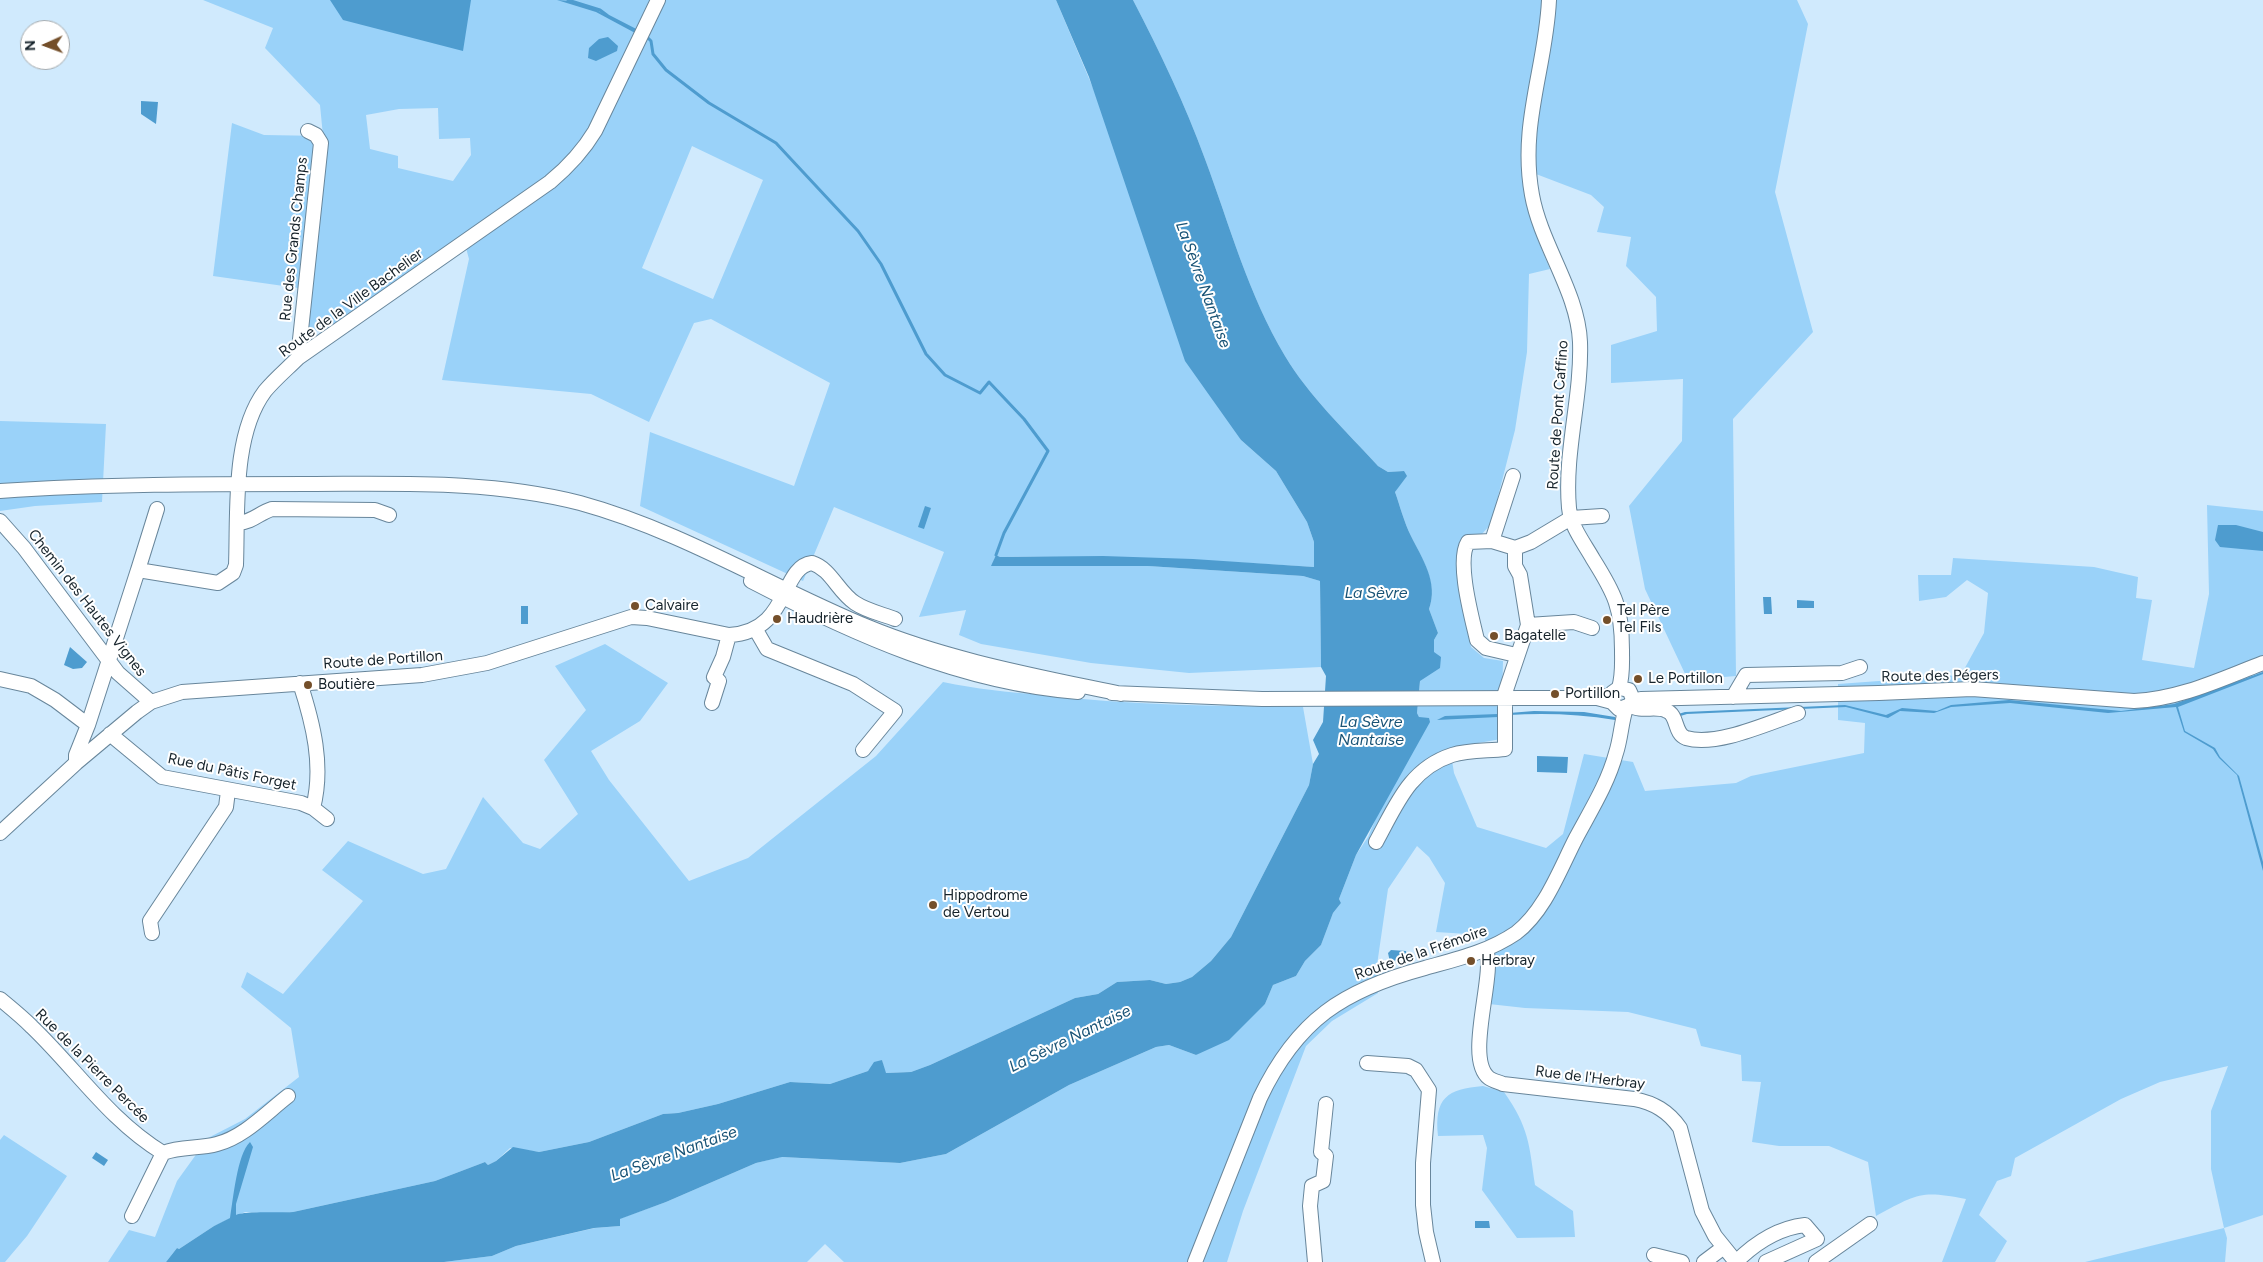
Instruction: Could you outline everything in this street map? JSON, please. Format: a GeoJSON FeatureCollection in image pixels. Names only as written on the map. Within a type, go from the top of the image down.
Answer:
{"type":"FeatureCollection","features":[{"type":"Feature","properties":{"kind":"street","name":"Route de la Ville Bachelier"},"geometry":{"type":"LineString","coordinates":[[138,570],[218,583],[233,573],[236,565],[241,452],[264,392],[298,358],[550,182],[566,168],[585,147],[595,130],[658,0]]}},
{"type":"Feature","properties":{"kind":"street","name":"Route de Pont Caffino"},"geometry":{"type":"LineString","coordinates":[[1549,0],[1532,102],[1528,157],[1536,212],[1576,317],[1580,340],[1580,362],[1568,489],[1571,518],[1581,539],[1609,584],[1619,608],[1622,628],[1624,699]]}},
{"type":"Feature","properties":{"kind":"street","name":"Rue des Grands Champs"},"geometry":{"type":"LineString","coordinates":[[298,358],[321,143],[316,135],[308,131]]}},
{"type":"Feature","properties":{"kind":"street"},"geometry":{"type":"LineString","coordinates":[[1492,541],[1513,476]]}},
{"type":"Feature","properties":{"kind":"street"},"geometry":{"type":"LineString","coordinates":[[0,491],[88,485],[240,484],[457,484],[522,491],[581,504],[706,550],[884,645],[986,678],[1052,690],[1170,697],[1624,699],[1635,708],[1666,710],[1671,713],[1679,732],[1686,738],[1709,739],[1732,735],[1798,713]]}},
{"type":"Feature","properties":{"kind":"street"},"geometry":{"type":"LineString","coordinates":[[76,763],[76,755],[88,725],[157,509]]}},
{"type":"Feature","properties":{"kind":"street"},"geometry":{"type":"LineString","coordinates":[[238,522],[252,521],[261,512],[272,509],[375,510],[389,514]]}},
{"type":"Feature","properties":{"kind":"street"},"geometry":{"type":"LineString","coordinates":[[1516,655],[1486,648],[1477,640],[1464,567],[1464,548],[1468,542],[1473,540],[1492,541],[1515,548],[1531,542],[1571,518],[1602,516]]}},
{"type":"Feature","properties":{"kind":"street","name":"Chemin des Hautes Vignes"},"geometry":{"type":"LineString","coordinates":[[0,521],[24,548],[118,673],[151,702]]}},
{"type":"Feature","properties":{"kind":"street"},"geometry":{"type":"LineString","coordinates":[[1376,842],[1409,783],[1431,764],[1453,755],[1505,749],[1505,698],[1516,655],[1528,625],[1520,575],[1514,566],[1515,548]]}},
{"type":"Feature","properties":{"kind":"street"},"geometry":{"type":"LineString","coordinates":[[863,750],[895,711],[853,684],[767,649],[756,630],[774,613],[799,569],[806,564],[812,563],[825,571],[854,603],[895,619]]}},
{"type":"Feature","properties":{"kind":"street"},"geometry":{"type":"LineString","coordinates":[[785,593],[867,627],[939,650],[1029,674],[1120,694]]}},
{"type":"Feature","properties":{"kind":"street","name":"Route de Portillon"},"geometry":{"type":"LineString","coordinates":[[0,833],[76,763],[151,702],[182,692],[300,682],[422,675],[453,670],[487,663],[631,618],[647,618],[729,635],[756,630]]}},
{"type":"Feature","properties":{"kind":"street"},"geometry":{"type":"LineString","coordinates":[[1528,625],[1574,622],[1592,628]]}},
{"type":"Feature","properties":{"kind":"street"},"geometry":{"type":"LineString","coordinates":[[712,703],[719,681],[714,677],[723,657],[729,635]]}},
{"type":"Feature","properties":{"kind":"street","name":"Route des Pégers"},"geometry":{"type":"LineString","coordinates":[[1624,699],[1972,689],[2134,701],[2158,700],[2180,695],[2263,663]]}},
{"type":"Feature","properties":{"kind":"street"},"geometry":{"type":"LineString","coordinates":[[1733,696],[1746,676],[1842,673],[1860,667]]}},
{"type":"Feature","properties":{"kind":"street"},"geometry":{"type":"LineString","coordinates":[[0,679],[31,686],[55,700],[88,725]]}},
{"type":"Feature","properties":{"kind":"street"},"geometry":{"type":"LineString","coordinates":[[300,682],[318,752],[318,789],[313,808]]}},
{"type":"Feature","properties":{"kind":"street","name":"Route de la Frémoire"},"geometry":{"type":"LineString","coordinates":[[1195,1262],[1272,1074],[1290,1046],[1312,1021],[1349,996],[1374,984],[1486,950],[1517,932],[1545,899],[1606,782],[1617,751],[1624,699]]}},
{"type":"Feature","properties":{"kind":"street","name":"Rue du Pâtis Forget"},"geometry":{"type":"LineString","coordinates":[[110,734],[162,777],[228,791],[301,803],[313,808],[327,819]]}},
{"type":"Feature","properties":{"kind":"street"},"geometry":{"type":"LineString","coordinates":[[152,933],[150,921],[226,807],[228,791]]}},
{"type":"Feature","properties":{"kind":"street","name":"Rue de l'Herbray"},"geometry":{"type":"LineString","coordinates":[[1486,950],[1488,966],[1482,1005],[1480,1054],[1482,1069],[1489,1078],[1503,1084],[1651,1102],[1664,1110],[1680,1128],[1702,1211],[1715,1236],[1736,1262]]}},
{"type":"Feature","properties":{"kind":"street","name":"Rue de la Pierre Percée"},"geometry":{"type":"LineString","coordinates":[[0,999],[33,1027],[108,1110],[146,1143],[163,1153]]}},
{"type":"Feature","properties":{"kind":"street"},"geometry":{"type":"LineString","coordinates":[[1367,1063],[1408,1066],[1416,1070],[1429,1090],[1423,1163],[1423,1206],[1426,1232],[1433,1262]]}},
{"type":"Feature","properties":{"kind":"street"},"geometry":{"type":"LineString","coordinates":[[132,1216],[163,1153],[176,1148],[218,1144],[237,1136],[288,1096]]}},
{"type":"Feature","properties":{"kind":"street"},"geometry":{"type":"LineString","coordinates":[[1315,1262],[1310,1206],[1312,1186],[1323,1181],[1326,1156],[1321,1152],[1326,1104]]}},
{"type":"Feature","properties":{"kind":"street"},"geometry":{"type":"LineString","coordinates":[[1816,1262],[1870,1224]]}},
{"type":"Feature","properties":{"kind":"street"},"geometry":{"type":"LineString","coordinates":[[1736,1262],[1747,1251],[1787,1227],[1805,1225],[1817,1239],[1766,1262]]}},
{"type":"Feature","properties":{"kind":"street"},"geometry":{"type":"LineString","coordinates":[[1704,1262],[1724,1247]]}},
{"type":"Feature","properties":{"kind":"street"},"geometry":{"type":"LineString","coordinates":[[1654,1255],[1682,1262]]}},
{"type":"Feature","properties":{"kind":"shaded area"},"geometry":{"type":"Polygon","coordinates":[[[203,0],[1056,0],[1241,440],[1276,471],[1307,522],[1314,542],[1314,567],[1157,559],[1000,557],[996,555],[992,566],[1148,566],[1303,576],[1320,581],[1321,667],[1189,673],[1091,663],[981,644],[959,635],[966,610],[919,617],[944,552],[834,507],[803,581],[640,506],[650,432],[794,486],[830,383],[711,319],[694,323],[649,422],[591,394],[442,380],[469,259],[466,248],[319,332],[307,326],[312,290],[213,276],[232,123],[264,135],[323,136],[320,105],[265,48],[273,28],[203,0]],[[438,108],[399,109],[366,115],[370,149],[398,156],[398,168],[453,181],[471,155],[470,138],[439,139],[438,108]],[[692,146],[642,268],[713,299],[763,180],[692,146]]]}},
{"type":"Feature","properties":{"kind":"shaded area"},"geometry":{"type":"Polygon","coordinates":[[[1133,0],[1797,0],[1808,24],[1775,192],[1813,332],[1733,419],[1736,676],[1688,680],[1645,589],[1629,506],[1682,441],[1683,379],[1611,383],[1611,345],[1657,331],[1656,297],[1626,266],[1631,237],[1597,232],[1604,207],[1591,195],[1536,174],[1523,176],[1533,224],[1550,269],[1529,274],[1527,352],[1515,430],[1491,524],[1482,534],[1468,535],[1458,546],[1471,647],[1484,658],[1503,661],[1501,739],[1450,748],[1454,773],[1477,827],[1546,848],[1563,834],[1584,754],[1633,762],[1645,791],[1736,783],[1751,776],[1864,753],[1865,723],[1838,720],[1838,684],[1961,675],[1984,633],[1988,593],[1967,580],[1946,597],[1919,601],[1918,575],[1951,575],[1953,558],[2094,567],[2138,577],[2136,598],[2152,600],[2142,660],[2194,668],[2209,594],[2207,505],[2263,511],[2263,1215],[2224,1228],[2211,1169],[2211,1111],[2228,1066],[2160,1082],[2121,1099],[2015,1158],[2011,1176],[1997,1181],[1979,1215],[2007,1241],[1995,1262],[1942,1262],[1966,1199],[1938,1195],[1919,1196],[1876,1216],[1868,1162],[1829,1146],[1779,1146],[1752,1142],[1761,1082],[1742,1081],[1741,1055],[1701,1046],[1696,1029],[1628,1012],[1525,1008],[1489,1004],[1491,969],[1484,935],[1436,932],[1445,883],[1429,857],[1417,846],[1388,889],[1377,965],[1378,993],[1332,1021],[1306,1046],[1243,1211],[1227,1262],[844,1262],[825,1244],[807,1262],[444,1262],[492,1256],[516,1246],[595,1228],[620,1226],[619,1219],[666,1202],[756,1163],[781,1157],[900,1163],[946,1154],[1069,1085],[1156,1047],[1169,1045],[1196,1055],[1265,1004],[1273,985],[1296,976],[1305,961],[1321,945],[1333,913],[1341,903],[1339,899],[1356,855],[1368,837],[1419,717],[1417,713],[1420,681],[1434,652],[1434,640],[1438,633],[1429,609],[1432,600],[1432,590],[1428,571],[1406,525],[1395,492],[1404,471],[1388,472],[1378,466],[1328,413],[1294,371],[1285,356],[1250,284],[1181,98],[1133,0]]]}},
{"type":"Feature","properties":{"kind":"shaded area"},"geometry":{"type":"Polygon","coordinates":[[[0,421],[106,424],[102,502],[35,506],[0,511],[0,421]]]}},
{"type":"Feature","properties":{"kind":"shaded area","name":"Hippodrome de Vertou"},"geometry":{"type":"Polygon","coordinates":[[[605,644],[668,683],[640,721],[591,751],[609,780],[689,881],[748,858],[876,756],[943,682],[968,687],[1107,701],[1303,707],[1313,764],[1309,785],[1231,937],[1211,961],[1192,977],[1180,982],[1166,984],[1150,980],[1117,982],[1098,994],[1075,998],[911,1072],[885,1073],[882,1060],[868,1071],[830,1084],[790,1082],[718,1104],[678,1113],[663,1114],[589,1142],[539,1152],[510,1148],[496,1161],[488,1165],[485,1162],[435,1181],[293,1212],[271,1214],[245,1212],[214,1226],[179,1249],[177,1248],[166,1262],[108,1262],[129,1230],[155,1237],[177,1181],[208,1138],[245,1119],[299,1077],[291,1028],[241,987],[247,972],[283,994],[363,901],[322,870],[348,841],[423,874],[446,869],[483,797],[523,843],[540,849],[578,814],[544,760],[586,710],[555,666],[605,644]]]}},
{"type":"Feature","properties":{"kind":"shaded area"},"geometry":{"type":"Polygon","coordinates":[[[1483,1086],[1504,1092],[1519,1116],[1527,1136],[1535,1185],[1573,1211],[1575,1237],[1517,1238],[1482,1190],[1487,1148],[1483,1135],[1438,1136],[1438,1113],[1445,1098],[1460,1090],[1483,1086]]]}},
{"type":"Feature","properties":{"kind":"shaded area"},"geometry":{"type":"Polygon","coordinates":[[[4,1135],[67,1176],[27,1236],[5,1262],[0,1262],[0,1140],[4,1135]]]}},
{"type":"Feature","properties":{"kind":"shaded area"},"geometry":{"type":"Polygon","coordinates":[[[2224,1228],[2227,1238],[2225,1262],[2085,1262],[2224,1228]]]}},
{"type":"Feature","properties":{"kind":"water"},"geometry":{"type":"Polygon","coordinates":[[[330,0],[471,0],[463,51],[343,20],[330,0]]]}},
{"type":"Feature","properties":{"kind":"water"},"geometry":{"type":"Polygon","coordinates":[[[557,0],[571,1],[593,8],[637,32],[637,34],[596,12],[557,0]]]}},
{"type":"Feature","properties":{"kind":"water","name":"La Sèvre Nantaise"},"geometry":{"type":"Polygon","coordinates":[[[1056,0],[1133,0],[1181,98],[1250,284],[1285,356],[1316,399],[1378,466],[1388,472],[1404,471],[1407,476],[1395,492],[1406,525],[1431,580],[1432,599],[1429,609],[1438,633],[1434,640],[1434,652],[1441,657],[1440,668],[1420,681],[1417,713],[1419,717],[1429,718],[1430,722],[1356,855],[1339,899],[1341,903],[1333,913],[1321,945],[1305,961],[1296,976],[1273,985],[1265,1004],[1229,1040],[1196,1055],[1169,1045],[1156,1047],[1069,1085],[946,1154],[900,1163],[782,1157],[756,1163],[666,1202],[620,1219],[620,1226],[594,1228],[516,1246],[492,1256],[444,1262],[166,1262],[177,1248],[179,1249],[230,1218],[239,1167],[250,1142],[253,1147],[236,1204],[236,1215],[293,1212],[435,1181],[485,1162],[488,1165],[513,1147],[539,1152],[589,1142],[663,1114],[678,1113],[718,1104],[790,1082],[830,1084],[868,1071],[874,1062],[882,1060],[886,1073],[911,1072],[1075,998],[1098,994],[1117,982],[1150,980],[1166,984],[1180,982],[1192,977],[1211,961],[1231,937],[1309,785],[1313,764],[1319,754],[1313,740],[1323,722],[1326,676],[1321,667],[1320,581],[1303,576],[1148,566],[991,566],[996,555],[1000,557],[1103,556],[1193,559],[1314,567],[1314,542],[1307,522],[1276,471],[1241,440],[1185,361],[1089,77],[1056,0]]]}},
{"type":"Feature","properties":{"kind":"water"},"geometry":{"type":"Polygon","coordinates":[[[608,37],[618,46],[617,51],[596,61],[588,58],[589,48],[599,39],[608,37]]]}},
{"type":"Feature","properties":{"kind":"water"},"geometry":{"type":"Polygon","coordinates":[[[141,101],[158,102],[156,124],[141,114],[141,101]]]}},
{"type":"Feature","properties":{"kind":"water"},"geometry":{"type":"Polygon","coordinates":[[[925,506],[931,508],[924,529],[918,527],[925,506]]]}},
{"type":"Feature","properties":{"kind":"water"},"geometry":{"type":"Polygon","coordinates":[[[2218,525],[2236,525],[2263,532],[2263,551],[2220,547],[2215,540],[2218,525]]]}},
{"type":"Feature","properties":{"kind":"water"},"geometry":{"type":"Polygon","coordinates":[[[1763,597],[1771,597],[1772,614],[1764,614],[1763,597]]]}},
{"type":"Feature","properties":{"kind":"water"},"geometry":{"type":"Polygon","coordinates":[[[1797,600],[1814,601],[1814,608],[1797,608],[1797,600]]]}},
{"type":"Feature","properties":{"kind":"water"},"geometry":{"type":"Polygon","coordinates":[[[521,606],[528,606],[528,624],[521,624],[521,606]]]}},
{"type":"Feature","properties":{"kind":"water"},"geometry":{"type":"Polygon","coordinates":[[[70,647],[87,662],[82,668],[73,669],[64,665],[70,647]]]}},
{"type":"Feature","properties":{"kind":"water"},"geometry":{"type":"Polygon","coordinates":[[[2263,672],[2263,674],[2178,707],[2185,731],[2215,748],[2220,757],[2239,776],[2263,862],[2263,871],[2237,775],[2219,758],[2213,749],[2184,732],[2176,707],[2108,713],[2010,703],[1951,707],[1934,713],[1900,711],[1888,718],[1846,707],[1687,714],[1677,717],[1675,715],[1685,712],[1845,705],[1886,715],[1902,708],[1937,711],[1951,705],[2009,700],[2121,711],[2174,704],[2263,672]]]}},
{"type":"Feature","properties":{"kind":"water"},"geometry":{"type":"Polygon","coordinates":[[[1534,711],[1584,712],[1615,717],[1615,720],[1562,714],[1509,715],[1509,713],[1534,711]]]}},
{"type":"Feature","properties":{"kind":"water"},"geometry":{"type":"Polygon","coordinates":[[[1498,714],[1498,717],[1437,720],[1445,716],[1498,714]]]}},
{"type":"Feature","properties":{"kind":"water"},"geometry":{"type":"Polygon","coordinates":[[[1537,756],[1568,757],[1567,773],[1537,772],[1537,756]]]}},
{"type":"Feature","properties":{"kind":"water"},"geometry":{"type":"Polygon","coordinates":[[[1391,950],[1406,951],[1407,957],[1390,962],[1388,953],[1391,950]]]}},
{"type":"Feature","properties":{"kind":"water"},"geometry":{"type":"Polygon","coordinates":[[[96,1152],[108,1160],[104,1166],[92,1158],[96,1152]]]}},
{"type":"Feature","properties":{"kind":"water"},"geometry":{"type":"Polygon","coordinates":[[[1475,1221],[1489,1221],[1490,1228],[1475,1228],[1475,1221]]]}},
{"type":"Feature","properties":{"kind":"waterway"},"geometry":{"type":"LineString","coordinates":[[568,0],[600,10],[639,32]]}},
{"type":"Feature","properties":{"kind":"waterway"},"geometry":{"type":"LineString","coordinates":[[645,35],[651,41],[653,54],[666,70],[709,103],[776,143],[858,231],[881,264],[926,354],[945,375],[980,393],[989,382],[1024,419],[1048,451],[1004,533],[996,555]]}},
{"type":"Feature","properties":{"kind":"place","name":"Calvaire"},"geometry":{"type":"Point","coordinates":[635,606]}},
{"type":"Feature","properties":{"kind":"place","name":"Haudrière"},"geometry":{"type":"Point","coordinates":[777,619]}},
{"type":"Feature","properties":{"kind":"place","name":"Tel Père Tel Fils"},"geometry":{"type":"Point","coordinates":[1607,620]}},
{"type":"Feature","properties":{"kind":"place","name":"Bagatelle"},"geometry":{"type":"Point","coordinates":[1494,636]}},
{"type":"Feature","properties":{"kind":"place","name":"Le Portillon"},"geometry":{"type":"Point","coordinates":[1638,679]}},
{"type":"Feature","properties":{"kind":"place","name":"Boutière"},"geometry":{"type":"Point","coordinates":[308,685]}},
{"type":"Feature","properties":{"kind":"place","name":"Portillon"},"geometry":{"type":"Point","coordinates":[1555,694]}},
{"type":"Feature","properties":{"kind":"place","name":"Hippodrome de Vertou"},"geometry":{"type":"Point","coordinates":[933,905]}},
{"type":"Feature","properties":{"kind":"place","name":"Herbray"},"geometry":{"type":"Point","coordinates":[1471,961]}},
{"type":"Feature","properties":{"kind":"water label","name":"La Sèvre"},"geometry":{"type":"Point","coordinates":[1376,593]}}]}
